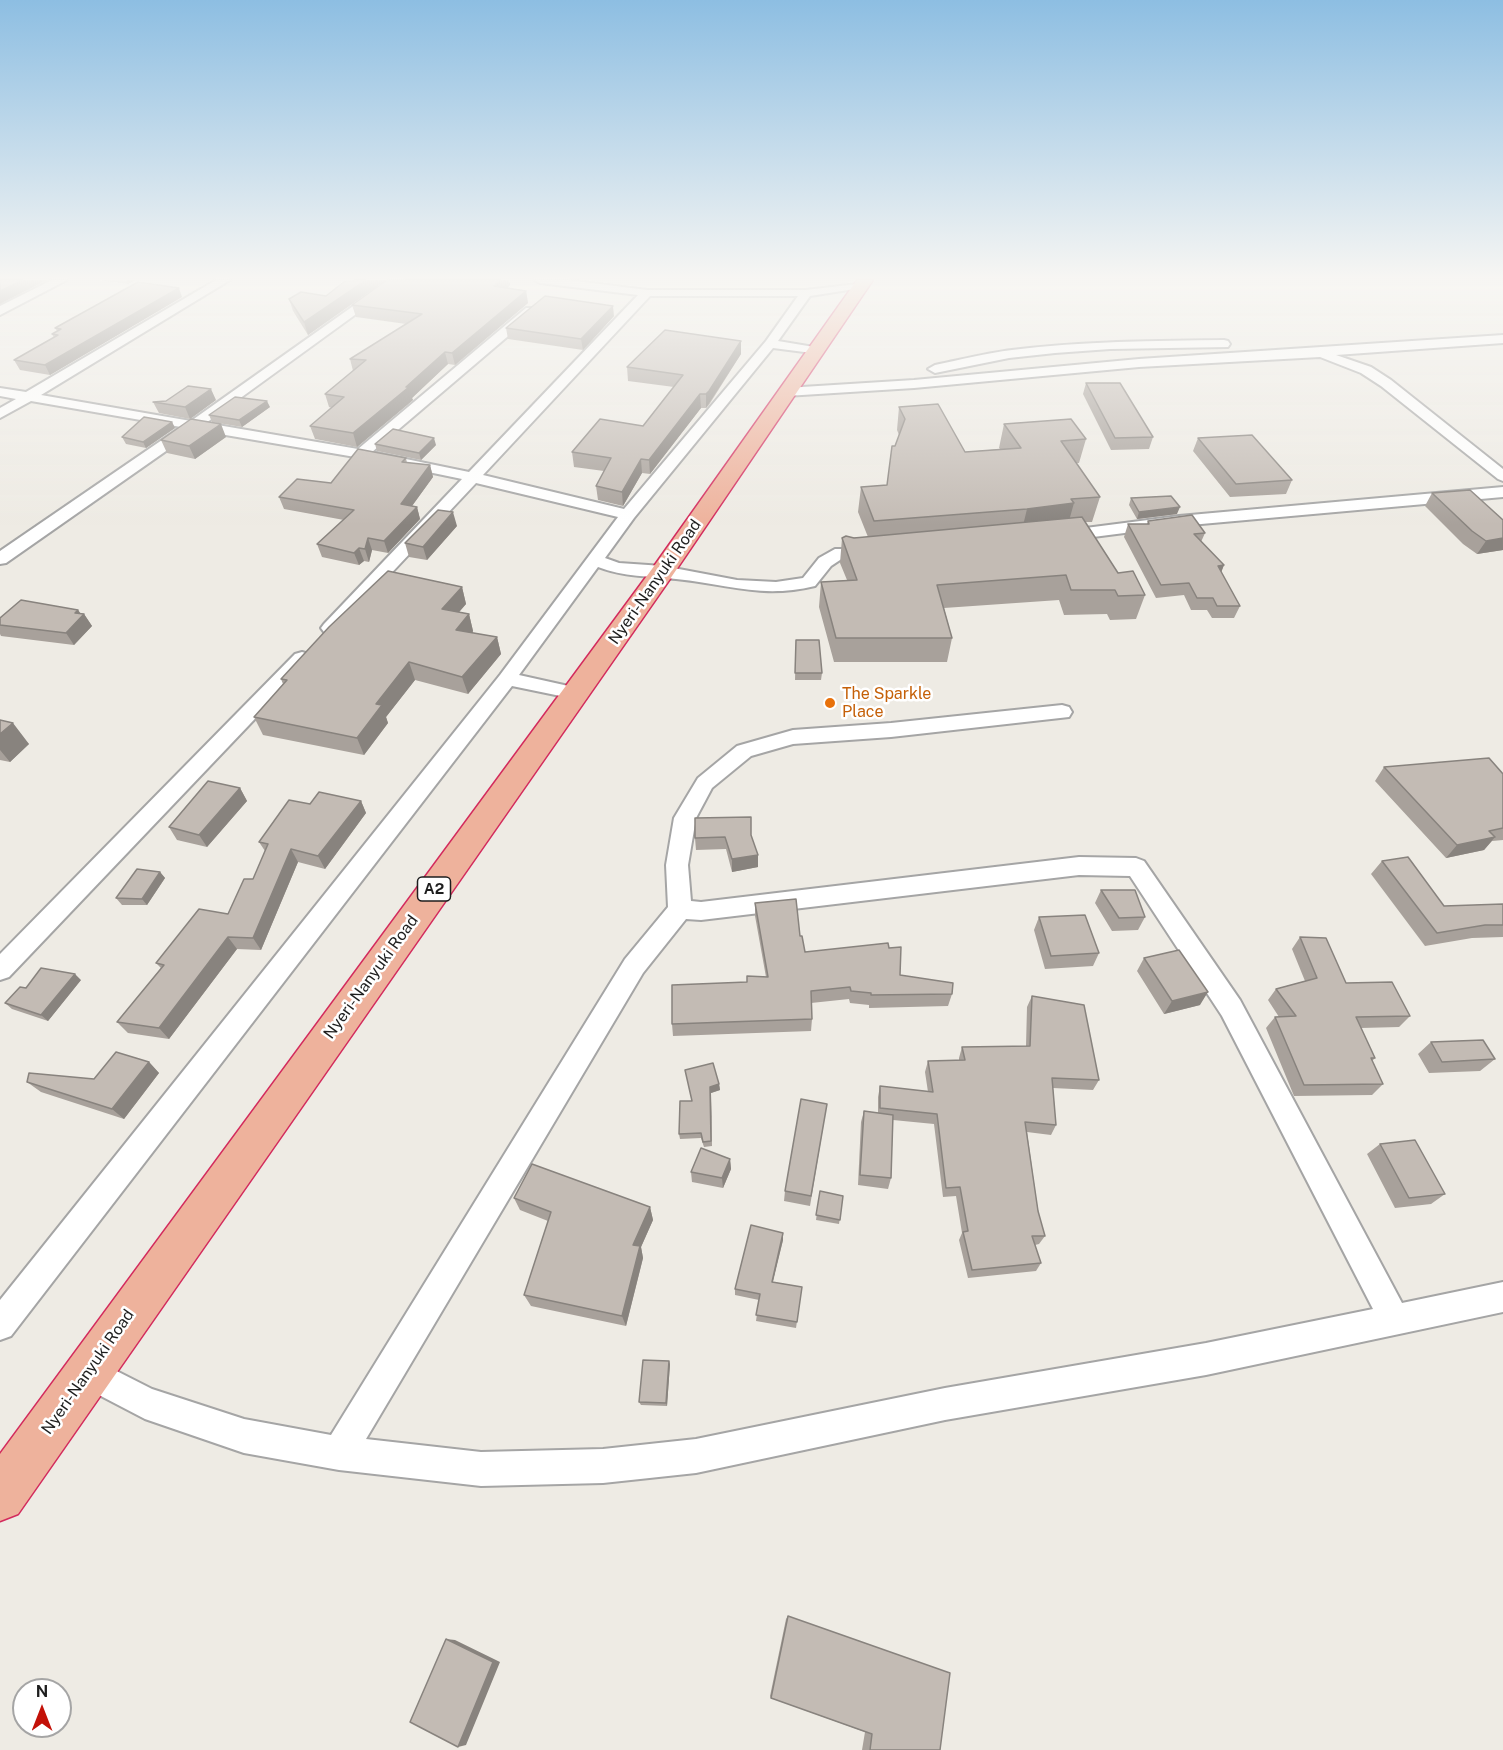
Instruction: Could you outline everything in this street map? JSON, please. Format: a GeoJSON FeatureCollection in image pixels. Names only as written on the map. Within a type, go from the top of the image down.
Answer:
{"type":"FeatureCollection","features":[{"type":"Feature","properties":{"kind":"highway","name":"Nyeri-Nanyuki Road"},"geometry":{"type":"LineString","coordinates":[[0,1496],[575,693],[666,573],[808,362]]}},
{"type":"Feature","properties":{"kind":"street"},"geometry":{"type":"LineString","coordinates":[[0,414],[87,362]]}},
{"type":"Feature","properties":{"kind":"street"},"geometry":{"type":"LineString","coordinates":[[0,559],[283,362]]}},
{"type":"Feature","properties":{"kind":"street"},"geometry":{"type":"LineString","coordinates":[[361,454],[470,362]]}},
{"type":"Feature","properties":{"kind":"street"},"geometry":{"type":"LineString","coordinates":[[0,970],[316,643],[582,362]]}},
{"type":"Feature","properties":{"kind":"street"},"geometry":{"type":"LineString","coordinates":[[0,1325],[507,679],[628,515],[755,362]]}},
{"type":"Feature","properties":{"kind":"street"},"geometry":{"type":"LineString","coordinates":[[846,390],[974,362]]}},
{"type":"Feature","properties":{"kind":"street"},"geometry":{"type":"LineString","coordinates":[[786,392],[846,390],[1165,362]]}},
{"type":"Feature","properties":{"kind":"street"},"geometry":{"type":"LineString","coordinates":[[1341,362],[1366,370],[1503,476]]}},
{"type":"Feature","properties":{"kind":"street"},"geometry":{"type":"LineString","coordinates":[[1366,370],[1368,362]]}},
{"type":"Feature","properties":{"kind":"street"},"geometry":{"type":"LineString","coordinates":[[0,392],[361,454],[472,477],[628,515]]}},
{"type":"Feature","properties":{"kind":"street"},"geometry":{"type":"LineString","coordinates":[[1043,538],[1179,521],[1503,492]]}},
{"type":"Feature","properties":{"kind":"street"},"geometry":{"type":"LineString","coordinates":[[595,560],[616,568],[734,584],[801,585],[813,579],[825,562],[841,552],[852,555],[886,552]]}},
{"type":"Feature","properties":{"kind":"street"},"geometry":{"type":"LineString","coordinates":[[507,679],[575,693]]}},
{"type":"Feature","properties":{"kind":"street"},"geometry":{"type":"LineString","coordinates":[[339,1453],[634,966],[680,909],[677,865],[685,818],[705,783],[744,751],[793,737],[891,730],[1062,712]]}},
{"type":"Feature","properties":{"kind":"street"},"geometry":{"type":"LineString","coordinates":[[680,909],[700,911],[1079,866],[1136,867],[1231,1008],[1395,1320]]}},
{"type":"Feature","properties":{"kind":"street"},"geometry":{"type":"LineString","coordinates":[[87,1372],[145,1403],[244,1436],[339,1453],[481,1469],[603,1466],[696,1456],[945,1404],[1206,1359],[1503,1297]]}},
{"type":"Feature","properties":{"kind":"building"},"geometry":{"type":"Polygon","coordinates":[[[24,362],[51,362],[45,365],[24,362]]]}},
{"type":"Feature","properties":{"kind":"building"},"geometry":{"type":"Polygon","coordinates":[[[364,362],[434,362],[406,387],[409,387],[353,433],[310,426],[344,397],[325,394],[364,362]]]}},
{"type":"Feature","properties":{"kind":"building"},"geometry":{"type":"Polygon","coordinates":[[[632,362],[728,362],[709,391],[706,394],[700,394],[649,460],[641,459],[622,492],[596,486],[611,458],[572,452],[600,419],[643,426],[683,375],[627,367],[632,362]]]}},
{"type":"Feature","properties":{"kind":"building"},"geometry":{"type":"Polygon","coordinates":[[[1086,383],[1120,383],[1153,437],[1115,438],[1086,383]]]}},
{"type":"Feature","properties":{"kind":"building"},"geometry":{"type":"Polygon","coordinates":[[[188,386],[211,389],[185,407],[153,402],[166,401],[188,386]]]}},
{"type":"Feature","properties":{"kind":"building"},"geometry":{"type":"Polygon","coordinates":[[[235,397],[267,401],[239,420],[209,415],[235,397]]]}},
{"type":"Feature","properties":{"kind":"building"},"geometry":{"type":"Polygon","coordinates":[[[938,404],[965,452],[1021,448],[1004,424],[1071,419],[1086,439],[1061,441],[1100,497],[1071,499],[1074,503],[1027,509],[874,521],[861,487],[887,485],[892,446],[895,446],[905,419],[899,407],[938,404]]]}},
{"type":"Feature","properties":{"kind":"building"},"geometry":{"type":"Polygon","coordinates":[[[144,417],[172,422],[143,442],[122,437],[144,417]]]}},
{"type":"Feature","properties":{"kind":"building"},"geometry":{"type":"Polygon","coordinates":[[[191,419],[221,424],[189,446],[161,440],[191,419]]]}},
{"type":"Feature","properties":{"kind":"building"},"geometry":{"type":"Polygon","coordinates":[[[393,429],[434,438],[419,453],[375,444],[393,429]]]}},
{"type":"Feature","properties":{"kind":"building"},"geometry":{"type":"Polygon","coordinates":[[[1252,435],[1292,480],[1236,484],[1198,438],[1252,435]]]}},
{"type":"Feature","properties":{"kind":"building"},"geometry":{"type":"Polygon","coordinates":[[[358,449],[406,458],[402,462],[430,465],[401,504],[417,507],[384,541],[368,538],[365,549],[359,548],[354,553],[317,544],[354,510],[279,497],[297,479],[331,483],[358,449]]]}},
{"type":"Feature","properties":{"kind":"building"},"geometry":{"type":"Polygon","coordinates":[[[1470,490],[1503,520],[1503,538],[1486,541],[1472,531],[1432,493],[1470,490]]]}},
{"type":"Feature","properties":{"kind":"building"},"geometry":{"type":"Polygon","coordinates":[[[1171,496],[1180,507],[1139,512],[1131,498],[1171,496]]]}},
{"type":"Feature","properties":{"kind":"building"},"geometry":{"type":"Polygon","coordinates":[[[438,510],[453,512],[423,547],[405,543],[438,510]]]}},
{"type":"Feature","properties":{"kind":"building"},"geometry":{"type":"Polygon","coordinates":[[[1192,515],[1205,533],[1194,534],[1224,565],[1218,566],[1240,606],[1217,606],[1213,598],[1197,598],[1189,583],[1161,585],[1128,524],[1149,524],[1148,521],[1192,515]]]}},
{"type":"Feature","properties":{"kind":"building"},"geometry":{"type":"Polygon","coordinates":[[[1082,517],[1118,573],[1133,571],[1145,595],[1118,596],[1115,590],[1071,590],[1066,575],[937,585],[952,638],[836,638],[821,582],[857,580],[842,538],[846,536],[854,538],[1082,517]]]}},
{"type":"Feature","properties":{"kind":"building"},"geometry":{"type":"Polygon","coordinates":[[[388,571],[462,587],[442,609],[469,614],[456,630],[497,637],[462,677],[409,662],[376,704],[382,705],[357,738],[254,717],[287,680],[281,679],[329,627],[388,571]]]}},
{"type":"Feature","properties":{"kind":"building"},"geometry":{"type":"Polygon","coordinates":[[[21,600],[78,610],[75,613],[84,614],[66,633],[0,625],[0,618],[21,600]]]}},
{"type":"Feature","properties":{"kind":"building"},"geometry":{"type":"Polygon","coordinates":[[[796,640],[819,640],[822,673],[795,673],[796,640]]]}},
{"type":"Feature","properties":{"kind":"building"},"geometry":{"type":"Polygon","coordinates":[[[0,720],[13,723],[0,734],[0,720]]]}},
{"type":"Feature","properties":{"kind":"building"},"geometry":{"type":"Polygon","coordinates":[[[1489,758],[1503,774],[1503,828],[1489,831],[1495,837],[1457,845],[1384,767],[1489,758]]]}},
{"type":"Feature","properties":{"kind":"building"},"geometry":{"type":"Polygon","coordinates":[[[208,781],[240,788],[199,835],[169,827],[208,781]]]}},
{"type":"Feature","properties":{"kind":"building"},"geometry":{"type":"Polygon","coordinates":[[[319,792],[361,801],[318,856],[291,849],[253,938],[228,937],[159,1028],[117,1022],[164,965],[156,963],[199,909],[228,914],[244,879],[253,879],[268,844],[259,842],[289,800],[310,804],[319,792]]]}},
{"type":"Feature","properties":{"kind":"building"},"geometry":{"type":"Polygon","coordinates":[[[751,817],[751,835],[758,855],[732,859],[725,837],[695,838],[695,818],[751,817]]]}},
{"type":"Feature","properties":{"kind":"building"},"geometry":{"type":"Polygon","coordinates":[[[1408,857],[1444,906],[1503,904],[1503,925],[1485,925],[1437,933],[1382,861],[1408,857]]]}},
{"type":"Feature","properties":{"kind":"building"},"geometry":{"type":"Polygon","coordinates":[[[137,869],[160,872],[142,899],[116,898],[137,869]]]}},
{"type":"Feature","properties":{"kind":"building"},"geometry":{"type":"Polygon","coordinates":[[[1101,890],[1135,890],[1145,917],[1119,918],[1101,890]]]}},
{"type":"Feature","properties":{"kind":"building"},"geometry":{"type":"Polygon","coordinates":[[[796,899],[800,936],[802,936],[805,952],[888,943],[889,948],[901,947],[900,975],[953,983],[952,994],[871,995],[871,993],[851,991],[850,987],[811,991],[812,1019],[672,1024],[672,985],[747,982],[747,976],[768,977],[755,903],[796,899]]]}},
{"type":"Feature","properties":{"kind":"building"},"geometry":{"type":"Polygon","coordinates":[[[1085,915],[1099,953],[1051,956],[1039,917],[1085,915]]]}},
{"type":"Feature","properties":{"kind":"building"},"geometry":{"type":"Polygon","coordinates":[[[1300,937],[1326,938],[1346,983],[1392,982],[1410,1016],[1356,1017],[1375,1058],[1371,1058],[1383,1084],[1304,1085],[1275,1017],[1296,1016],[1276,989],[1317,978],[1300,937]]]}},
{"type":"Feature","properties":{"kind":"building"},"geometry":{"type":"Polygon","coordinates":[[[1179,950],[1208,992],[1172,1001],[1144,958],[1179,950]]]}},
{"type":"Feature","properties":{"kind":"building"},"geometry":{"type":"Polygon","coordinates":[[[41,968],[75,974],[41,1015],[5,1003],[20,987],[26,988],[41,968]]]}},
{"type":"Feature","properties":{"kind":"building"},"geometry":{"type":"Polygon","coordinates":[[[1032,996],[1084,1005],[1099,1080],[1052,1078],[1056,1125],[1025,1122],[1038,1211],[1045,1236],[1032,1236],[1041,1263],[972,1270],[963,1232],[968,1231],[960,1187],[946,1188],[937,1114],[880,1108],[880,1086],[933,1092],[928,1061],[965,1060],[962,1047],[1030,1046],[1032,996]]]}},
{"type":"Feature","properties":{"kind":"building"},"geometry":{"type":"Polygon","coordinates":[[[1483,1040],[1495,1059],[1442,1062],[1431,1042],[1483,1040]]]}},
{"type":"Feature","properties":{"kind":"building"},"geometry":{"type":"Polygon","coordinates":[[[116,1052],[149,1062],[112,1109],[27,1082],[29,1073],[94,1079],[116,1052]]]}},
{"type":"Feature","properties":{"kind":"building"},"geometry":{"type":"Polygon","coordinates":[[[713,1063],[719,1084],[710,1087],[711,1141],[703,1142],[701,1133],[679,1134],[680,1101],[692,1101],[685,1070],[713,1063]]]}},
{"type":"Feature","properties":{"kind":"building"},"geometry":{"type":"Polygon","coordinates":[[[801,1099],[827,1104],[811,1196],[785,1191],[801,1099]]]}},
{"type":"Feature","properties":{"kind":"building"},"geometry":{"type":"Polygon","coordinates":[[[864,1111],[893,1115],[891,1178],[860,1175],[864,1111]]]}},
{"type":"Feature","properties":{"kind":"building"},"geometry":{"type":"Polygon","coordinates":[[[1415,1140],[1445,1194],[1409,1198],[1380,1144],[1415,1140]]]}},
{"type":"Feature","properties":{"kind":"building"},"geometry":{"type":"Polygon","coordinates":[[[701,1148],[730,1159],[722,1178],[691,1172],[701,1148]]]}},
{"type":"Feature","properties":{"kind":"building"},"geometry":{"type":"Polygon","coordinates":[[[532,1164],[650,1207],[633,1245],[640,1246],[622,1316],[524,1295],[551,1212],[514,1198],[532,1164]]]}},
{"type":"Feature","properties":{"kind":"building"},"geometry":{"type":"Polygon","coordinates":[[[820,1191],[843,1196],[840,1220],[816,1215],[820,1191]]]}},
{"type":"Feature","properties":{"kind":"building"},"geometry":{"type":"Polygon","coordinates":[[[751,1225],[783,1233],[772,1282],[802,1287],[797,1322],[756,1315],[760,1294],[735,1289],[751,1225]]]}},
{"type":"Feature","properties":{"kind":"building"},"geometry":{"type":"Polygon","coordinates":[[[643,1360],[669,1361],[666,1403],[639,1402],[643,1360]]]}},
{"type":"Feature","properties":{"kind":"building"},"geometry":{"type":"Polygon","coordinates":[[[788,1616],[950,1673],[940,1750],[870,1750],[872,1734],[771,1698],[788,1616]]]}},
{"type":"Feature","properties":{"kind":"building"},"geometry":{"type":"Polygon","coordinates":[[[446,1639],[493,1662],[458,1747],[410,1722],[446,1639]]]}},
{"type":"Feature","properties":{"kind":"place","name":"The Sparkle Place"},"geometry":{"type":"Point","coordinates":[830,703]}}]}
